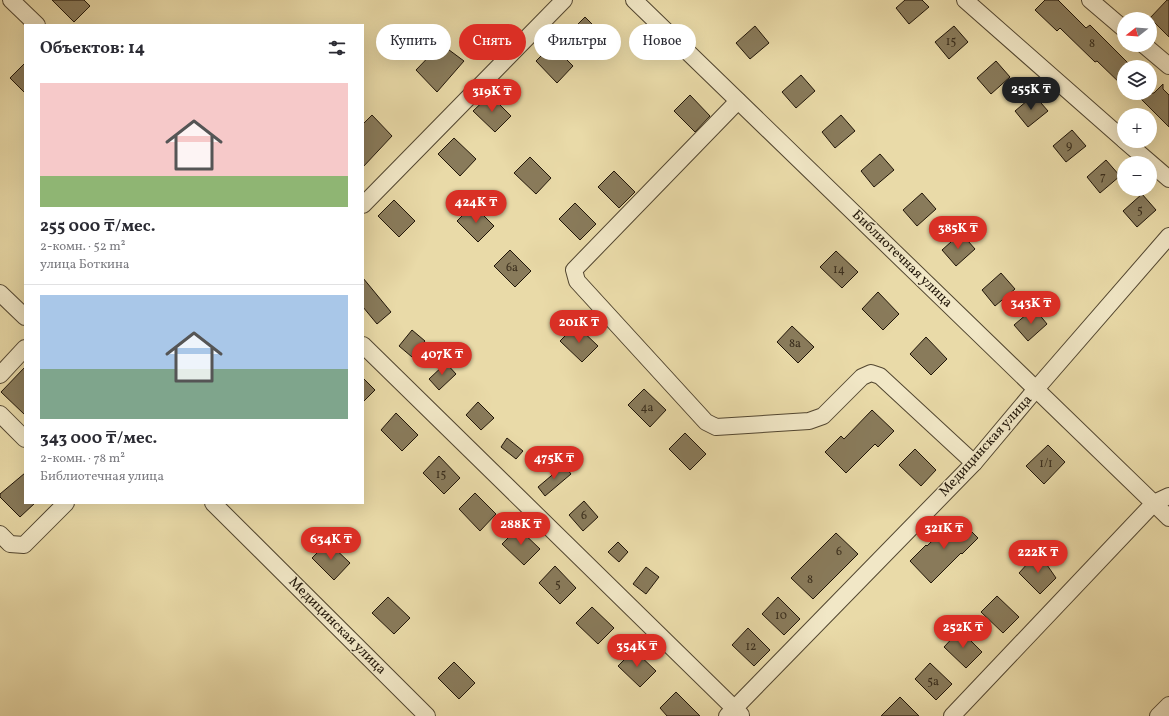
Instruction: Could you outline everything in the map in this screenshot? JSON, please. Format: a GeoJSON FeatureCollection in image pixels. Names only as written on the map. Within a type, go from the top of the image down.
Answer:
{"type":"FeatureCollection","features":[{"type":"Feature","properties":{"kind":"street"},"geometry":{"type":"LineString","coordinates":[[11,0],[36,24]]}},
{"type":"Feature","properties":{"kind":"street"},"geometry":{"type":"LineString","coordinates":[[364,204],[564,0]]}},
{"type":"Feature","properties":{"kind":"street","name":"Библиотечная улица"},"geometry":{"type":"LineString","coordinates":[[634,0],[1169,518]]}},
{"type":"Feature","properties":{"kind":"street"},"geometry":{"type":"LineString","coordinates":[[965,0],[1117,133]]}},
{"type":"Feature","properties":{"kind":"street"},"geometry":{"type":"LineString","coordinates":[[1090,0],[1117,23]]}},
{"type":"Feature","properties":{"kind":"street"},"geometry":{"type":"LineString","coordinates":[[1152,52],[1169,66]]}},
{"type":"Feature","properties":{"kind":"street"},"geometry":{"type":"LineString","coordinates":[[738,101],[574,270],[577,280],[706,422],[716,427],[809,421],[823,416],[862,377],[871,373],[880,376],[974,463]]}},
{"type":"Feature","properties":{"kind":"street"},"geometry":{"type":"LineString","coordinates":[[1134,148],[1169,179]]}},
{"type":"Feature","properties":{"kind":"street","name":"Медицинская улица"},"geometry":{"type":"LineString","coordinates":[[734,713],[974,463],[1036,389],[1169,237]]}},
{"type":"Feature","properties":{"kind":"street"},"geometry":{"type":"LineString","coordinates":[[0,293],[24,316]]}},
{"type":"Feature","properties":{"kind":"street"},"geometry":{"type":"LineString","coordinates":[[364,346],[734,713]]}},
{"type":"Feature","properties":{"kind":"street"},"geometry":{"type":"LineString","coordinates":[[0,375],[24,349]]}},
{"type":"Feature","properties":{"kind":"street"},"geometry":{"type":"LineString","coordinates":[[0,414],[24,438]]}},
{"type":"Feature","properties":{"kind":"street"},"geometry":{"type":"LineString","coordinates":[[952,716],[1154,503],[1169,496]]}},
{"type":"Feature","properties":{"kind":"street"},"geometry":{"type":"LineString","coordinates":[[0,534],[10,544],[24,545],[65,504]]}},
{"type":"Feature","properties":{"kind":"street","name":"Медицинская улица"},"geometry":{"type":"LineString","coordinates":[[214,504],[427,716]]}},
{"type":"Feature","properties":{"kind":"street"},"geometry":{"type":"LineString","coordinates":[[1158,716],[1169,705]]}},
{"type":"Feature","properties":{"kind":"building"},"geometry":{"type":"Polygon","coordinates":[[[52,0],[84,0],[90,6],[74,22],[52,0]]]}},
{"type":"Feature","properties":{"kind":"building"},"geometry":{"type":"Polygon","coordinates":[[[905,0],[922,0],[929,7],[909,24],[896,8],[905,0]]]}},
{"type":"Feature","properties":{"kind":"building"},"geometry":{"type":"Polygon","coordinates":[[[1045,0],[1058,0],[1086,28],[1090,25],[1125,60],[1117,60],[1117,80],[1097,61],[1095,62],[1060,28],[1057,31],[1035,10],[1045,0]]]}},
{"type":"Feature","properties":{"kind":"building"},"geometry":{"type":"Polygon","coordinates":[[[1167,0],[1169,0],[1169,37],[1157,25],[1157,12],[1156,12],[1167,0]]]}},
{"type":"Feature","properties":{"kind":"building"},"geometry":{"type":"Polygon","coordinates":[[[585,17],[592,24],[578,24],[585,17]]]}},
{"type":"Feature","properties":{"kind":"building"},"geometry":{"type":"Polygon","coordinates":[[[755,26],[769,43],[750,59],[736,43],[755,26]]]}},
{"type":"Feature","properties":{"kind":"building"},"geometry":{"type":"Polygon","coordinates":[[[954,26],[968,42],[949,59],[935,42],[954,26]]]}},
{"type":"Feature","properties":{"kind":"building"},"geometry":{"type":"Polygon","coordinates":[[[451,51],[459,57],[459,60],[464,61],[437,92],[416,70],[426,60],[451,60],[451,51]]]}},
{"type":"Feature","properties":{"kind":"building"},"geometry":{"type":"Polygon","coordinates":[[[567,60],[573,66],[557,83],[536,61],[567,60]]]}},
{"type":"Feature","properties":{"kind":"building"},"geometry":{"type":"Polygon","coordinates":[[[996,61],[1010,77],[991,94],[977,78],[996,61]]]}},
{"type":"Feature","properties":{"kind":"building"},"geometry":{"type":"Polygon","coordinates":[[[24,64],[24,92],[10,78],[24,64]]]}},
{"type":"Feature","properties":{"kind":"building"},"geometry":{"type":"Polygon","coordinates":[[[801,75],[815,91],[796,108],[782,92],[801,75]]]}},
{"type":"Feature","properties":{"kind":"building"},"geometry":{"type":"Polygon","coordinates":[[[1163,84],[1163,89],[1169,95],[1169,127],[1157,115],[1157,108],[1150,108],[1142,100],[1157,100],[1157,90],[1163,84]]]}},
{"type":"Feature","properties":{"kind":"building"},"geometry":{"type":"Polygon","coordinates":[[[490,95],[511,116],[495,132],[473,111],[490,95]]]}},
{"type":"Feature","properties":{"kind":"building"},"geometry":{"type":"Polygon","coordinates":[[[690,95],[710,116],[695,132],[674,111],[690,95]]]}},
{"type":"Feature","properties":{"kind":"building"},"geometry":{"type":"Polygon","coordinates":[[[1034,95],[1048,111],[1028,127],[1015,111],[1034,95]]]}},
{"type":"Feature","properties":{"kind":"building"},"geometry":{"type":"Polygon","coordinates":[[[372,115],[392,136],[364,166],[364,123],[372,115]]]}},
{"type":"Feature","properties":{"kind":"building"},"geometry":{"type":"Polygon","coordinates":[[[841,115],[855,131],[835,148],[822,132],[841,115]]]}},
{"type":"Feature","properties":{"kind":"building"},"geometry":{"type":"Polygon","coordinates":[[[1072,130],[1086,146],[1066,162],[1053,146],[1072,130]]]}},
{"type":"Feature","properties":{"kind":"building"},"geometry":{"type":"Polygon","coordinates":[[[454,138],[476,159],[460,176],[438,154],[454,138]]]}},
{"type":"Feature","properties":{"kind":"building"},"geometry":{"type":"Polygon","coordinates":[[[880,154],[894,170],[874,187],[861,171],[880,154]]]}},
{"type":"Feature","properties":{"kind":"building"},"geometry":{"type":"Polygon","coordinates":[[[530,157],[551,178],[536,194],[514,173],[530,157]]]}},
{"type":"Feature","properties":{"kind":"building"},"geometry":{"type":"Polygon","coordinates":[[[1106,160],[1117,173],[1117,179],[1100,193],[1087,177],[1106,160]]]}},
{"type":"Feature","properties":{"kind":"building"},"geometry":{"type":"Polygon","coordinates":[[[614,171],[635,192],[619,208],[598,187],[614,171]]]}},
{"type":"Feature","properties":{"kind":"building"},"geometry":{"type":"Polygon","coordinates":[[[922,193],[936,209],[917,226],[903,210],[922,193]]]}},
{"type":"Feature","properties":{"kind":"building"},"geometry":{"type":"Polygon","coordinates":[[[1140,196],[1144,196],[1156,210],[1137,227],[1123,211],[1140,196]]]}},
{"type":"Feature","properties":{"kind":"building"},"geometry":{"type":"Polygon","coordinates":[[[394,200],[415,221],[399,237],[378,216],[394,200]]]}},
{"type":"Feature","properties":{"kind":"building"},"geometry":{"type":"Polygon","coordinates":[[[575,203],[596,224],[580,240],[559,219],[575,203]]]}},
{"type":"Feature","properties":{"kind":"building"},"geometry":{"type":"Polygon","coordinates":[[[473,205],[494,226],[478,242],[457,221],[473,205]]]}},
{"type":"Feature","properties":{"kind":"building"},"geometry":{"type":"Polygon","coordinates":[[[961,233],[975,249],[956,266],[942,250],[961,233]]]}},
{"type":"Feature","properties":{"kind":"building"},"geometry":{"type":"Polygon","coordinates":[[[510,250],[531,271],[515,287],[494,266],[510,250]]]}},
{"type":"Feature","properties":{"kind":"building"},"geometry":{"type":"Polygon","coordinates":[[[836,251],[858,272],[842,288],[820,267],[836,251]]]}},
{"type":"Feature","properties":{"kind":"building"},"geometry":{"type":"Polygon","coordinates":[[[1001,273],[1015,289],[995,306],[982,290],[1001,273]]]}},
{"type":"Feature","properties":{"kind":"building"},"geometry":{"type":"Polygon","coordinates":[[[364,279],[391,312],[377,324],[364,308],[364,279]]]}},
{"type":"Feature","properties":{"kind":"building"},"geometry":{"type":"Polygon","coordinates":[[[878,292],[899,314],[883,330],[862,309],[878,292]]]}},
{"type":"Feature","properties":{"kind":"building"},"geometry":{"type":"Polygon","coordinates":[[[1034,308],[1047,324],[1028,341],[1014,325],[1034,308]]]}},
{"type":"Feature","properties":{"kind":"building"},"geometry":{"type":"Polygon","coordinates":[[[576,325],[598,346],[582,362],[560,341],[576,325]]]}},
{"type":"Feature","properties":{"kind":"building"},"geometry":{"type":"Polygon","coordinates":[[[792,326],[814,347],[798,363],[777,342],[792,326]]]}},
{"type":"Feature","properties":{"kind":"building"},"geometry":{"type":"Polygon","coordinates":[[[412,330],[425,341],[412,357],[399,346],[412,330]]]}},
{"type":"Feature","properties":{"kind":"building"},"geometry":{"type":"Polygon","coordinates":[[[926,337],[947,359],[931,375],[910,354],[926,337]]]}},
{"type":"Feature","properties":{"kind":"building"},"geometry":{"type":"Polygon","coordinates":[[[446,363],[456,374],[439,390],[429,379],[446,363]]]}},
{"type":"Feature","properties":{"kind":"building"},"geometry":{"type":"Polygon","coordinates":[[[24,368],[24,414],[1,392],[24,368]]]}},
{"type":"Feature","properties":{"kind":"building"},"geometry":{"type":"Polygon","coordinates":[[[364,379],[375,390],[364,401],[364,379]]]}},
{"type":"Feature","properties":{"kind":"building"},"geometry":{"type":"Polygon","coordinates":[[[644,389],[666,410],[650,427],[628,405],[644,389]]]}},
{"type":"Feature","properties":{"kind":"building"},"geometry":{"type":"Polygon","coordinates":[[[478,402],[494,418],[481,430],[466,415],[478,402]]]}},
{"type":"Feature","properties":{"kind":"building"},"geometry":{"type":"Polygon","coordinates":[[[872,410],[894,431],[878,447],[875,444],[846,473],[825,452],[841,436],[844,439],[872,410]]]}},
{"type":"Feature","properties":{"kind":"building"},"geometry":{"type":"Polygon","coordinates":[[[396,413],[418,435],[402,451],[381,430],[396,413]]]}},
{"type":"Feature","properties":{"kind":"building"},"geometry":{"type":"Polygon","coordinates":[[[685,433],[706,454],[690,470],[669,449],[685,433]]]}},
{"type":"Feature","properties":{"kind":"building"},"geometry":{"type":"Polygon","coordinates":[[[507,438],[523,451],[516,459],[501,447],[507,438]]]}},
{"type":"Feature","properties":{"kind":"building"},"geometry":{"type":"Polygon","coordinates":[[[1048,445],[1065,462],[1044,484],[1026,466],[1048,445]]]}},
{"type":"Feature","properties":{"kind":"building"},"geometry":{"type":"Polygon","coordinates":[[[915,449],[936,470],[921,486],[899,465],[915,449]]]}},
{"type":"Feature","properties":{"kind":"building"},"geometry":{"type":"Polygon","coordinates":[[[439,456],[460,478],[444,494],[423,473],[439,456]]]}},
{"type":"Feature","properties":{"kind":"building"},"geometry":{"type":"Polygon","coordinates":[[[564,465],[571,474],[545,496],[538,487],[564,465]]]}},
{"type":"Feature","properties":{"kind":"building"},"geometry":{"type":"Polygon","coordinates":[[[24,474],[24,504],[34,504],[20,517],[0,497],[0,494],[24,474]]]}},
{"type":"Feature","properties":{"kind":"building"},"geometry":{"type":"Polygon","coordinates":[[[475,493],[496,514],[480,531],[459,509],[475,493]]]}},
{"type":"Feature","properties":{"kind":"building"},"geometry":{"type":"Polygon","coordinates":[[[584,501],[598,517],[583,531],[569,515],[584,501]]]}},
{"type":"Feature","properties":{"kind":"building"},"geometry":{"type":"Polygon","coordinates":[[[957,517],[978,538],[931,583],[910,561],[957,517]]]}},
{"type":"Feature","properties":{"kind":"building"},"geometry":{"type":"Polygon","coordinates":[[[518,528],[540,549],[524,565],[502,544],[518,528]]]}},
{"type":"Feature","properties":{"kind":"building"},"geometry":{"type":"Polygon","coordinates":[[[836,533],[858,554],[813,599],[791,578],[836,533]]]}},
{"type":"Feature","properties":{"kind":"building"},"geometry":{"type":"Polygon","coordinates":[[[328,542],[350,563],[334,580],[312,558],[328,542]]]}},
{"type":"Feature","properties":{"kind":"building"},"geometry":{"type":"Polygon","coordinates":[[[618,542],[628,552],[619,562],[608,552],[618,542]]]}},
{"type":"Feature","properties":{"kind":"building"},"geometry":{"type":"Polygon","coordinates":[[[1038,552],[1056,578],[1040,594],[1019,573],[1038,552]]]}},
{"type":"Feature","properties":{"kind":"building"},"geometry":{"type":"Polygon","coordinates":[[[555,566],[576,588],[560,604],[539,583],[555,566]]]}},
{"type":"Feature","properties":{"kind":"building"},"geometry":{"type":"Polygon","coordinates":[[[646,567],[659,577],[646,594],[633,584],[646,567]]]}},
{"type":"Feature","properties":{"kind":"building"},"geometry":{"type":"Polygon","coordinates":[[[997,596],[1019,617],[1003,633],[981,612],[997,596]]]}},
{"type":"Feature","properties":{"kind":"building"},"geometry":{"type":"Polygon","coordinates":[[[388,597],[410,618],[394,634],[372,613],[388,597]]]}},
{"type":"Feature","properties":{"kind":"building"},"geometry":{"type":"Polygon","coordinates":[[[778,597],[800,619],[784,635],[762,614],[778,597]]]}},
{"type":"Feature","properties":{"kind":"building"},"geometry":{"type":"Polygon","coordinates":[[[592,607],[614,628],[598,644],[576,623],[592,607]]]}},
{"type":"Feature","properties":{"kind":"building"},"geometry":{"type":"Polygon","coordinates":[[[748,628],[770,650],[754,666],[732,645],[748,628]]]}},
{"type":"Feature","properties":{"kind":"building"},"geometry":{"type":"Polygon","coordinates":[[[960,630],[982,652],[966,668],[944,647],[960,630]]]}},
{"type":"Feature","properties":{"kind":"building"},"geometry":{"type":"Polygon","coordinates":[[[634,650],[656,671],[640,687],[618,666],[634,650]]]}},
{"type":"Feature","properties":{"kind":"building"},"geometry":{"type":"Polygon","coordinates":[[[454,662],[475,683],[459,699],[438,678],[454,662]]]}},
{"type":"Feature","properties":{"kind":"building"},"geometry":{"type":"Polygon","coordinates":[[[930,663],[952,684],[936,700],[915,679],[930,663]]]}},
{"type":"Feature","properties":{"kind":"building"},"geometry":{"type":"Polygon","coordinates":[[[676,692],[700,716],[667,716],[660,708],[676,692]]]}},
{"type":"Feature","properties":{"kind":"building"},"geometry":{"type":"Polygon","coordinates":[[[900,697],[919,716],[881,716],[900,697]]]}}]}
